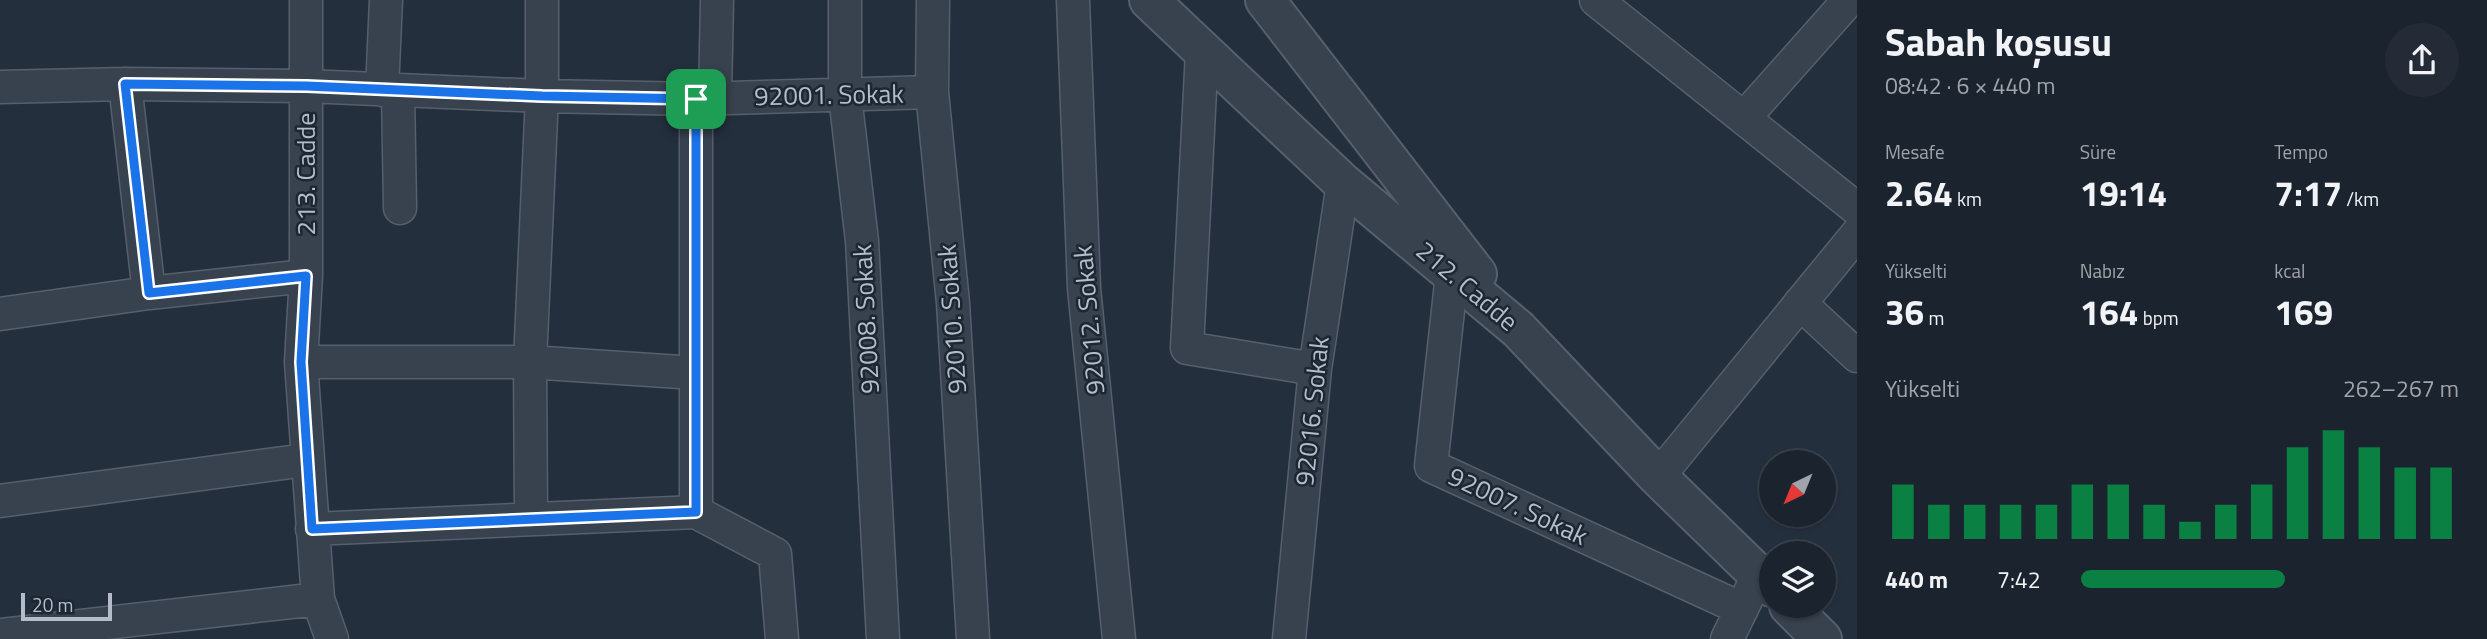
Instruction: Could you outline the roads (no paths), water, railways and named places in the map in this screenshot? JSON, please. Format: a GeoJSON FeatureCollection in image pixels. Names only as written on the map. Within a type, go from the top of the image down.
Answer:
{"type":"FeatureCollection","features":[{"type":"Feature","properties":{"kind":"street","name":"213. Cadde"},"geometry":{"type":"LineString","coordinates":[[306,0],[306,276],[301,362],[318,599],[332,639]]}},
{"type":"Feature","properties":{"kind":"street"},"geometry":{"type":"LineString","coordinates":[[386,0],[400,208]]}},
{"type":"Feature","properties":{"kind":"street"},"geometry":{"type":"LineString","coordinates":[[531,518],[530,362],[542,96],[542,0]]}},
{"type":"Feature","properties":{"kind":"street"},"geometry":{"type":"LineString","coordinates":[[696,512],[695,373],[706,98],[717,0]]}},
{"type":"Feature","properties":{"kind":"street","name":"92008. Sokak"},"geometry":{"type":"LineString","coordinates":[[845,0],[845,96],[862,241],[883,639]]}},
{"type":"Feature","properties":{"kind":"street","name":"92010. Sokak"},"geometry":{"type":"LineString","coordinates":[[933,0],[932,92],[953,303],[973,639]]}},
{"type":"Feature","properties":{"kind":"street","name":"92012. Sokak"},"geometry":{"type":"LineString","coordinates":[[1073,0],[1084,288],[1119,639]]}},
{"type":"Feature","properties":{"kind":"street","name":"212. Cadde"},"geometry":{"type":"LineString","coordinates":[[1149,0],[1343,183],[1518,329],[1658,477],[1757,590]]}},
{"type":"Feature","properties":{"kind":"street"},"geometry":{"type":"LineString","coordinates":[[1265,0],[1518,329]]}},
{"type":"Feature","properties":{"kind":"street"},"geometry":{"type":"LineString","coordinates":[[1744,118],[1849,0]]}},
{"type":"Feature","properties":{"kind":"street"},"geometry":{"type":"LineString","coordinates":[[1604,2],[1857,209]]}},
{"type":"Feature","properties":{"kind":"street"},"geometry":{"type":"LineString","coordinates":[[1202,51],[1187,348],[1315,369]]}},
{"type":"Feature","properties":{"kind":"street","name":"92001. Sokak"},"geometry":{"type":"LineString","coordinates":[[0,87],[125,84],[306,86],[542,96],[706,98],[932,92]]}},
{"type":"Feature","properties":{"kind":"street"},"geometry":{"type":"LineString","coordinates":[[125,84],[149,293]]}},
{"type":"Feature","properties":{"kind":"street","name":"92016. Sokak"},"geometry":{"type":"LineString","coordinates":[[1289,639],[1315,369],[1343,183]]}},
{"type":"Feature","properties":{"kind":"street"},"geometry":{"type":"LineString","coordinates":[[1658,477],[1857,234]]}},
{"type":"Feature","properties":{"kind":"street","name":"92007. Sokak"},"geometry":{"type":"LineString","coordinates":[[1452,274],[1431,466],[1757,590]]}},
{"type":"Feature","properties":{"kind":"street"},"geometry":{"type":"LineString","coordinates":[[0,314],[149,293],[306,276]]}},
{"type":"Feature","properties":{"kind":"street"},"geometry":{"type":"LineString","coordinates":[[1800,303],[1857,356]]}},
{"type":"Feature","properties":{"kind":"street"},"geometry":{"type":"LineString","coordinates":[[301,362],[530,362],[695,373]]}},
{"type":"Feature","properties":{"kind":"street"},"geometry":{"type":"LineString","coordinates":[[0,501],[306,460]]}},
{"type":"Feature","properties":{"kind":"street"},"geometry":{"type":"LineString","coordinates":[[312,529],[696,512],[775,554],[782,639]]}},
{"type":"Feature","properties":{"kind":"street"},"geometry":{"type":"LineString","coordinates":[[1727,639],[1757,590]]}},
{"type":"Feature","properties":{"kind":"street"},"geometry":{"type":"LineString","coordinates":[[0,635],[318,599]]}},
{"type":"Feature","properties":{"kind":"street"},"geometry":{"type":"LineString","coordinates":[[1801,618],[1822,639]]}}]}
